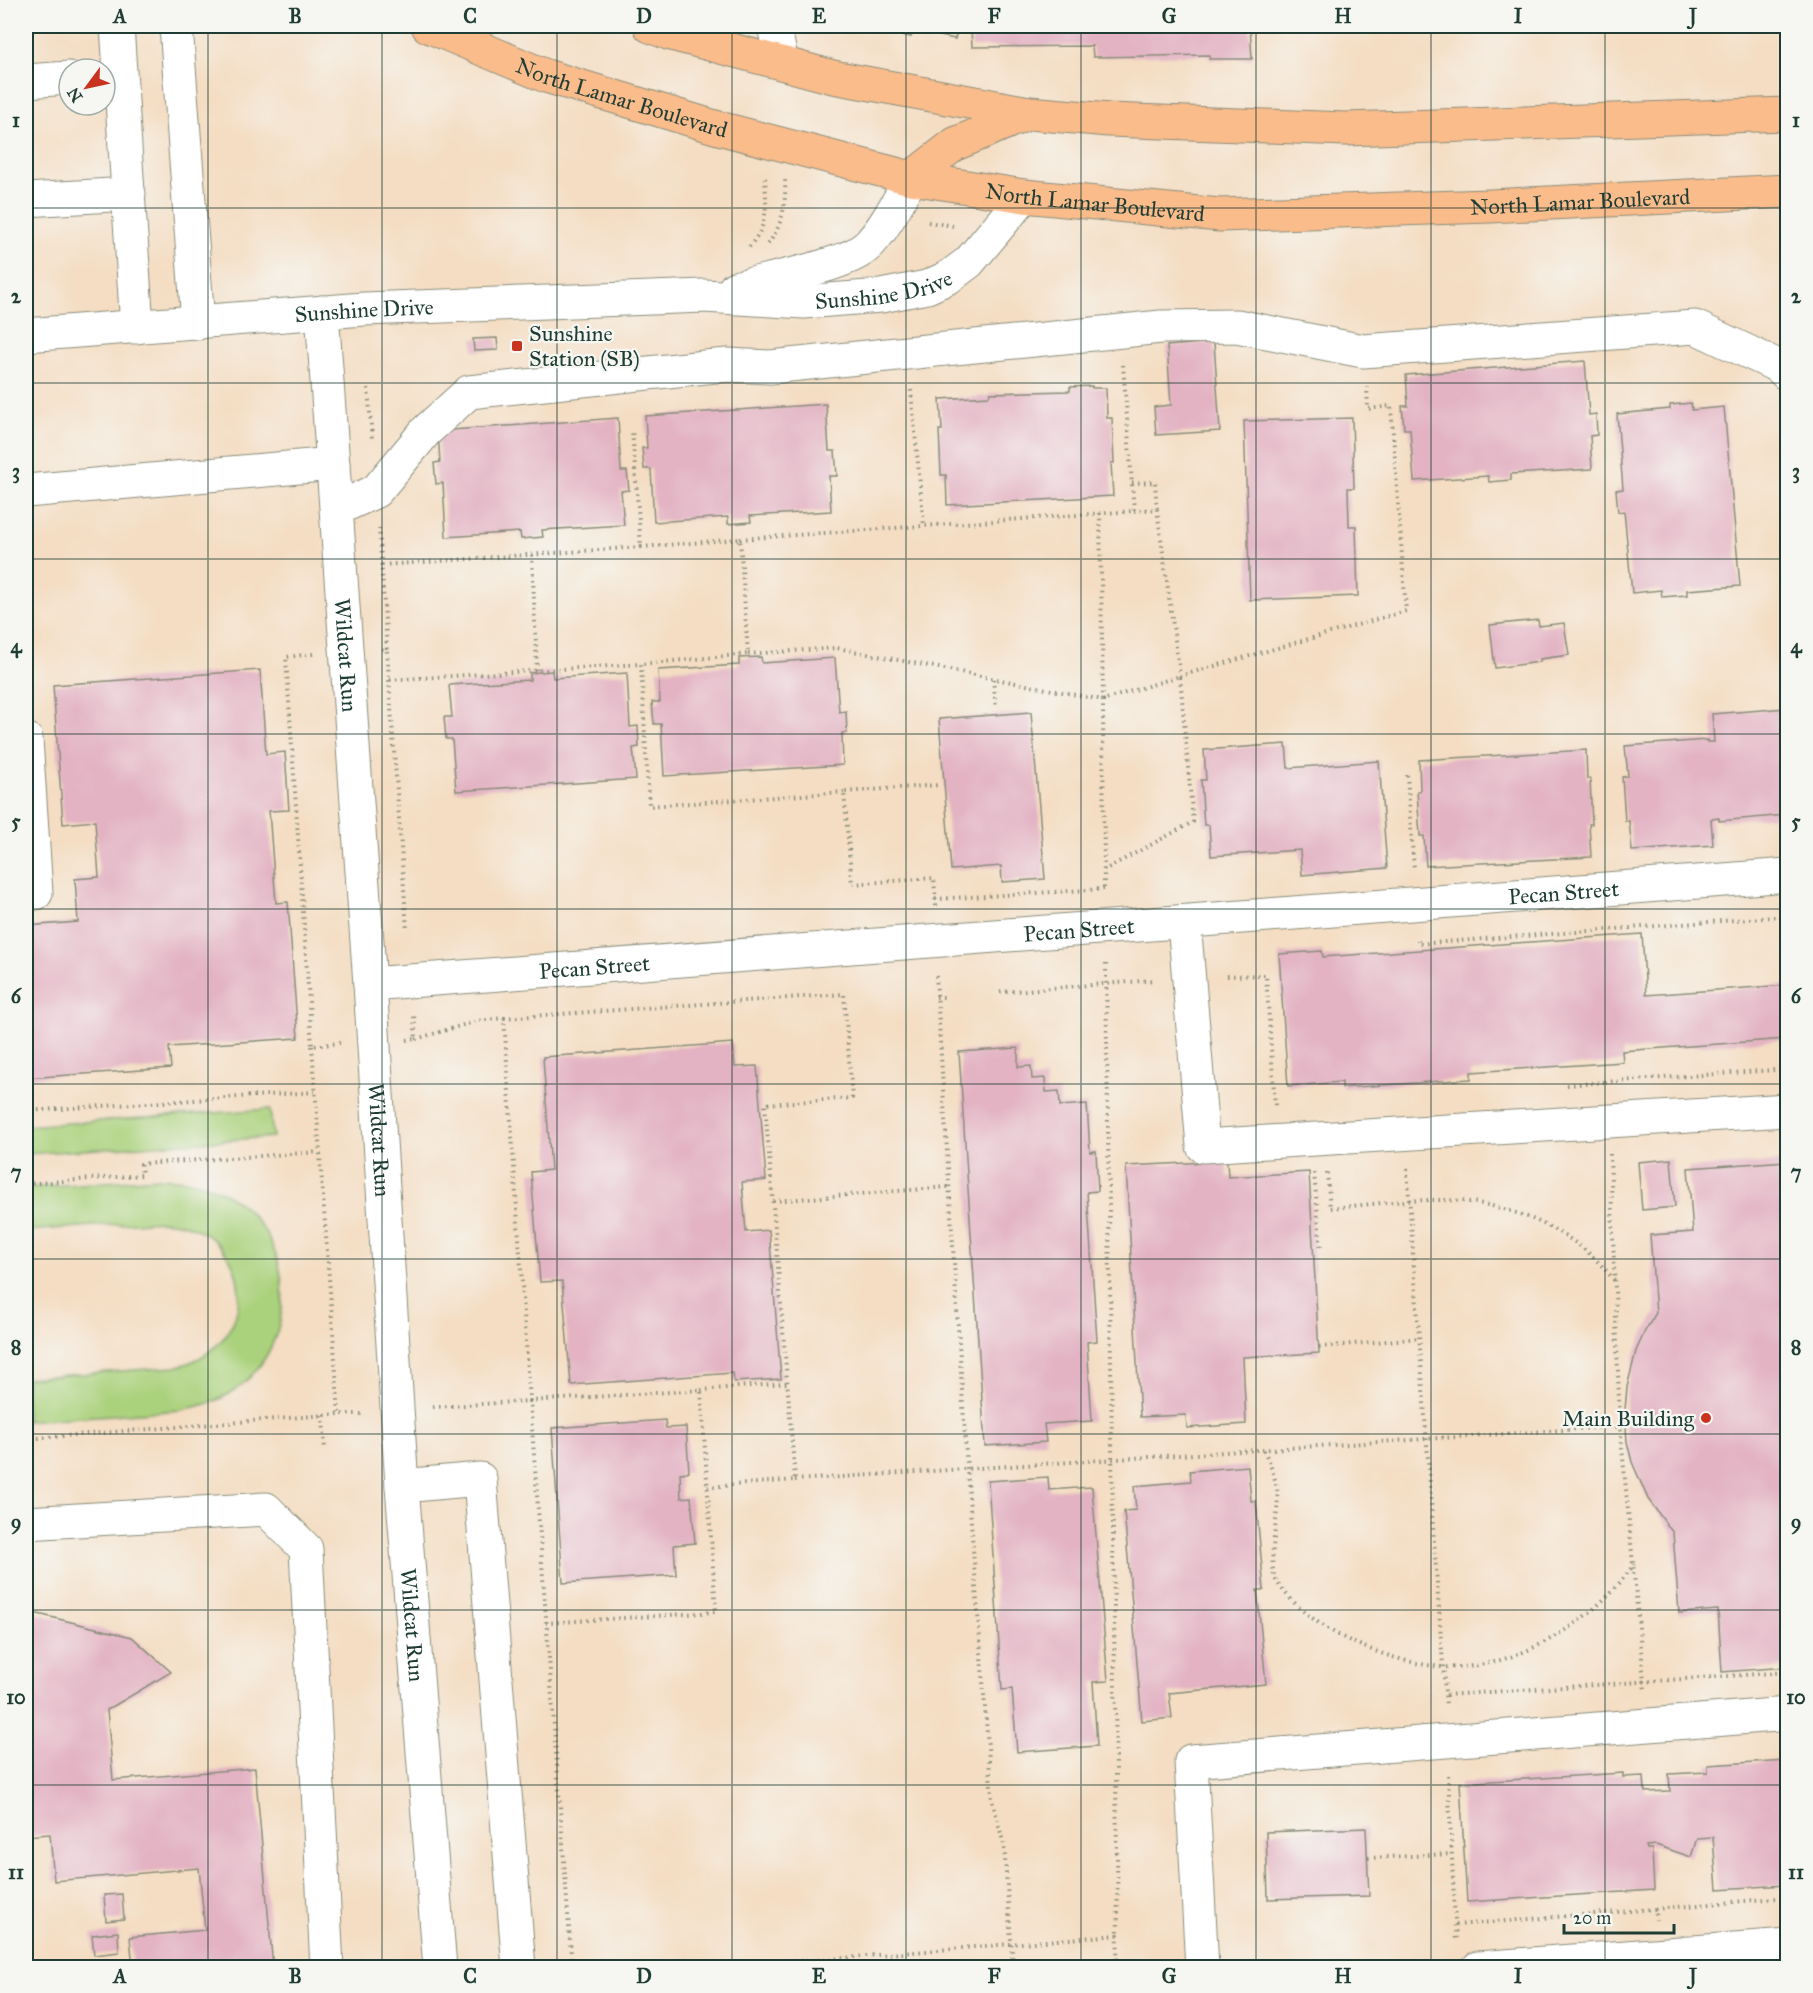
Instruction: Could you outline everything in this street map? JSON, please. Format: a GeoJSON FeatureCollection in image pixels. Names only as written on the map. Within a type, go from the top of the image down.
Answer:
{"type":"FeatureCollection","features":[{"type":"Feature","properties":{"kind":"main road","name":"North Lamar Boulevard"},"geometry":{"type":"LineString","coordinates":[[428,26],[546,76],[715,127],[911,178],[1024,196],[1220,215],[1491,207],[1788,191]]}},
{"type":"Feature","properties":{"kind":"main road"},"geometry":{"type":"LineString","coordinates":[[650,26],[668,33],[773,44],[833,77],[1029,113],[1196,125],[1346,129],[1788,114]]}},
{"type":"Feature","properties":{"kind":"main road"},"geometry":{"type":"LineString","coordinates":[[911,178],[955,144],[1029,113]]}},
{"type":"Feature","properties":{"kind":"street"},"geometry":{"type":"LineString","coordinates":[[114,57],[117,26]]}},
{"type":"Feature","properties":{"kind":"street"},"geometry":{"type":"LineString","coordinates":[[176,26],[198,323]]}},
{"type":"Feature","properties":{"kind":"street"},"geometry":{"type":"LineString","coordinates":[[26,81],[57,79]]}},
{"type":"Feature","properties":{"kind":"street"},"geometry":{"type":"LineString","coordinates":[[117,105],[129,194],[137,327]]}},
{"type":"Feature","properties":{"kind":"street","name":"Sunshine Drive"},"geometry":{"type":"LineString","coordinates":[[704,296],[849,259],[867,247],[890,216],[911,178]]}},
{"type":"Feature","properties":{"kind":"street"},"geometry":{"type":"LineString","coordinates":[[26,200],[129,194]]}},
{"type":"Feature","properties":{"kind":"street","name":"Sunshine Drive"},"geometry":{"type":"LineString","coordinates":[[26,335],[364,309],[704,296],[804,302],[881,296],[927,287],[949,277],[969,262],[1024,196]]}},
{"type":"Feature","properties":{"kind":"street","name":"Wildcat Run"},"geometry":{"type":"LineString","coordinates":[[322,312],[370,984],[402,1486],[440,1968]]}},
{"type":"Feature","properties":{"kind":"street"},"geometry":{"type":"LineString","coordinates":[[337,509],[376,491],[426,431],[469,392],[705,367],[728,365],[770,367],[1161,327],[1237,326],[1363,351],[1695,327],[1778,366],[1788,375]]}},
{"type":"Feature","properties":{"kind":"street"},"geometry":{"type":"LineString","coordinates":[[26,491],[333,464]]}},
{"type":"Feature","properties":{"kind":"street"},"geometry":{"type":"LineString","coordinates":[[26,739],[36,893]]}},
{"type":"Feature","properties":{"kind":"street","name":"Pecan Street"},"geometry":{"type":"LineString","coordinates":[[370,984],[1788,875]]}},
{"type":"Feature","properties":{"kind":"street"},"geometry":{"type":"LineString","coordinates":[[1184,922],[1203,1146],[1788,1110]]}},
{"type":"Feature","properties":{"kind":"street"},"geometry":{"type":"LineString","coordinates":[[402,1486],[480,1479],[519,1968]]}},
{"type":"Feature","properties":{"kind":"street"},"geometry":{"type":"LineString","coordinates":[[26,1523],[266,1509],[306,1549],[327,1968]]}},
{"type":"Feature","properties":{"kind":"street"},"geometry":{"type":"LineString","coordinates":[[1202,1968],[1191,1761],[1788,1714]]}},
{"type":"Feature","properties":{"kind":"street"},"geometry":{"type":"LineString","coordinates":[[1478,1968],[1788,1945]]}},
{"type":"Feature","properties":{"kind":"path"},"geometry":{"type":"LineString","coordinates":[[747,248],[761,231],[766,215],[765,171]]}},
{"type":"Feature","properties":{"kind":"path"},"geometry":{"type":"LineString","coordinates":[[764,249],[781,221],[785,203],[785,176]]}},
{"type":"Feature","properties":{"kind":"path"},"geometry":{"type":"LineString","coordinates":[[921,221],[963,228]]}},
{"type":"Feature","properties":{"kind":"path"},"geometry":{"type":"LineString","coordinates":[[1123,361],[1134,511]]}},
{"type":"Feature","properties":{"kind":"path"},"geometry":{"type":"LineString","coordinates":[[389,680],[837,648],[1103,700],[1406,610],[1391,406],[1368,409],[1367,385]]}},
{"type":"Feature","properties":{"kind":"path"},"geometry":{"type":"LineString","coordinates":[[368,388],[373,443]]}},
{"type":"Feature","properties":{"kind":"path"},"geometry":{"type":"LineString","coordinates":[[911,390],[924,526]]}},
{"type":"Feature","properties":{"kind":"path"},"geometry":{"type":"LineString","coordinates":[[632,429],[641,547]]}},
{"type":"Feature","properties":{"kind":"path"},"geometry":{"type":"LineString","coordinates":[[1104,870],[1193,822],[1180,676],[1155,482],[1132,483]]}},
{"type":"Feature","properties":{"kind":"path"},"geometry":{"type":"LineString","coordinates":[[382,565],[1157,509]]}},
{"type":"Feature","properties":{"kind":"path"},"geometry":{"type":"LineString","coordinates":[[1100,513],[1105,897]]}},
{"type":"Feature","properties":{"kind":"path"},"geometry":{"type":"LineString","coordinates":[[379,522],[407,930]]}},
{"type":"Feature","properties":{"kind":"path"},"geometry":{"type":"LineString","coordinates":[[740,539],[748,654]]}},
{"type":"Feature","properties":{"kind":"path"},"geometry":{"type":"LineString","coordinates":[[532,555],[537,670]]}},
{"type":"Feature","properties":{"kind":"path"},"geometry":{"type":"LineString","coordinates":[[379,650],[387,650]]}},
{"type":"Feature","properties":{"kind":"path"},"geometry":{"type":"LineString","coordinates":[[317,654],[286,657],[339,1414]]}},
{"type":"Feature","properties":{"kind":"path"},"geometry":{"type":"LineString","coordinates":[[641,663],[649,806],[939,785]]}},
{"type":"Feature","properties":{"kind":"path"},"geometry":{"type":"LineString","coordinates":[[993,678],[996,708]]}},
{"type":"Feature","properties":{"kind":"path"},"geometry":{"type":"LineString","coordinates":[[1407,775],[1414,876]]}},
{"type":"Feature","properties":{"kind":"path"},"geometry":{"type":"LineString","coordinates":[[844,792],[852,884],[934,878],[936,907]]}},
{"type":"Feature","properties":{"kind":"path"},"geometry":{"type":"LineString","coordinates":[[935,899],[1104,888]]}},
{"type":"Feature","properties":{"kind":"path"},"geometry":{"type":"LineString","coordinates":[[1418,931],[1418,944],[1788,916]]}},
{"type":"Feature","properties":{"kind":"path"},"geometry":{"type":"LineString","coordinates":[[1106,957],[1117,1962]]}},
{"type":"Feature","properties":{"kind":"path"},"geometry":{"type":"LineString","coordinates":[[936,968],[948,1187],[992,1800],[1004,1845],[1013,1968]]}},
{"type":"Feature","properties":{"kind":"path"},"geometry":{"type":"LineString","coordinates":[[1227,976],[1266,975],[1275,1108]]}},
{"type":"Feature","properties":{"kind":"path"},"geometry":{"type":"LineString","coordinates":[[1000,992],[1160,980]]}},
{"type":"Feature","properties":{"kind":"path"},"geometry":{"type":"LineString","coordinates":[[401,1040],[416,1039],[477,1020],[844,994],[852,1098],[765,1104],[795,1480]]}},
{"type":"Feature","properties":{"kind":"path"},"geometry":{"type":"LineString","coordinates":[[936,997],[948,997]]}},
{"type":"Feature","properties":{"kind":"path"},"geometry":{"type":"LineString","coordinates":[[414,1014],[416,1039]]}},
{"type":"Feature","properties":{"kind":"path"},"geometry":{"type":"LineString","coordinates":[[504,1018],[572,1968]]}},
{"type":"Feature","properties":{"kind":"path"},"geometry":{"type":"LineString","coordinates":[[312,1046],[341,1043]]}},
{"type":"Feature","properties":{"kind":"path"},"geometry":{"type":"LineString","coordinates":[[1605,1082],[1788,1069]]}},
{"type":"Feature","properties":{"kind":"path"},"geometry":{"type":"LineString","coordinates":[[26,1111],[315,1092]]}},
{"type":"Feature","properties":{"kind":"path"},"geometry":{"type":"LineString","coordinates":[[26,1184],[142,1175],[141,1164],[319,1152]]}},
{"type":"Feature","properties":{"kind":"path"},"geometry":{"type":"LineString","coordinates":[[1610,1152],[1623,1426],[1646,1701]]}},
{"type":"Feature","properties":{"kind":"path"},"geometry":{"type":"LineString","coordinates":[[1407,1163],[1446,1707]]}},
{"type":"Feature","properties":{"kind":"path"},"geometry":{"type":"LineString","coordinates":[[1327,1165],[1330,1208],[1444,1200],[1471,1202],[1511,1211],[1568,1238],[1593,1257],[1615,1281]]}},
{"type":"Feature","properties":{"kind":"path"},"geometry":{"type":"LineString","coordinates":[[1313,1166],[1321,1250]]}},
{"type":"Feature","properties":{"kind":"path"},"geometry":{"type":"LineString","coordinates":[[773,1201],[948,1187]]}},
{"type":"Feature","properties":{"kind":"path"},"geometry":{"type":"LineString","coordinates":[[1319,1347],[1420,1338]]}},
{"type":"Feature","properties":{"kind":"path"},"geometry":{"type":"LineString","coordinates":[[423,1408],[788,1383]]}},
{"type":"Feature","properties":{"kind":"path"},"geometry":{"type":"LineString","coordinates":[[546,1623],[716,1612],[701,1390]]}},
{"type":"Feature","properties":{"kind":"path"},"geometry":{"type":"LineString","coordinates":[[26,1438],[322,1415],[366,1414]]}},
{"type":"Feature","properties":{"kind":"path"},"geometry":{"type":"LineString","coordinates":[[322,1415],[325,1450]]}},
{"type":"Feature","properties":{"kind":"path"},"geometry":{"type":"LineString","coordinates":[[708,1487],[1623,1426]]}},
{"type":"Feature","properties":{"kind":"path"},"geometry":{"type":"LineString","coordinates":[[1264,1450],[1277,1489],[1272,1572],[1276,1581],[1291,1600],[1308,1614],[1353,1643],[1411,1662],[1444,1667],[1465,1666],[1501,1660],[1537,1646],[1572,1625],[1604,1600],[1634,1564]]}},
{"type":"Feature","properties":{"kind":"path"},"geometry":{"type":"LineString","coordinates":[[1446,1695],[1788,1672]]}},
{"type":"Feature","properties":{"kind":"path"},"geometry":{"type":"LineString","coordinates":[[1447,1769],[1456,1942]]}},
{"type":"Feature","properties":{"kind":"path"},"geometry":{"type":"LineString","coordinates":[[1368,1858],[1452,1854]]}},
{"type":"Feature","properties":{"kind":"path"},"geometry":{"type":"LineString","coordinates":[[1455,1925],[1788,1897]]}},
{"type":"Feature","properties":{"kind":"path"},"geometry":{"type":"LineString","coordinates":[[1655,1909],[1656,1926]]}},
{"type":"Feature","properties":{"kind":"path"},"geometry":{"type":"LineString","coordinates":[[686,1968],[1011,1945],[1118,1935]]}},
{"type":"Feature","properties":{"kind":"green space"},"geometry":{"type":"Polygon","coordinates":[[[270,1109],[273,1137],[26,1154],[26,1126],[270,1109]]]}},
{"type":"Feature","properties":{"kind":"green space"},"geometry":{"type":"Polygon","coordinates":[[[160,1178],[179,1179],[209,1186],[238,1202],[260,1225],[275,1253],[282,1284],[281,1315],[272,1345],[255,1372],[229,1394],[206,1404],[182,1410],[26,1421],[26,1378],[175,1367],[205,1355],[225,1335],[236,1312],[238,1287],[232,1263],[216,1242],[193,1228],[161,1221],[26,1231],[26,1188],[160,1178]]]}},
{"type":"Feature","properties":{"kind":"building"},"geometry":{"type":"Polygon","coordinates":[[[866,26],[1250,26],[1252,59],[1209,59],[1210,55],[1093,57],[1092,46],[972,47],[971,29],[957,31],[955,39],[913,30],[911,37],[866,26]]]}},
{"type":"Feature","properties":{"kind":"building"},"geometry":{"type":"Polygon","coordinates":[[[497,338],[498,350],[474,351],[473,339],[497,338]]]}},
{"type":"Feature","properties":{"kind":"building"},"geometry":{"type":"Polygon","coordinates":[[[1214,342],[1220,431],[1156,435],[1154,407],[1171,405],[1167,346],[1214,342]]]}},
{"type":"Feature","properties":{"kind":"building"},"geometry":{"type":"Polygon","coordinates":[[[1585,361],[1589,415],[1596,414],[1597,435],[1590,436],[1592,469],[1511,474],[1511,480],[1489,482],[1488,476],[1414,481],[1410,429],[1404,429],[1402,406],[1408,406],[1406,375],[1585,361]]]}},
{"type":"Feature","properties":{"kind":"building"},"geometry":{"type":"Polygon","coordinates":[[[1092,386],[1092,388],[1106,388],[1107,418],[1112,418],[1113,496],[947,505],[946,475],[941,475],[940,399],[989,396],[990,393],[1070,391],[1070,387],[1092,386]]]}},
{"type":"Feature","properties":{"kind":"building"},"geometry":{"type":"Polygon","coordinates":[[[1691,403],[1692,410],[1724,407],[1740,586],[1687,590],[1687,595],[1662,597],[1661,590],[1632,593],[1624,511],[1618,512],[1616,490],[1623,489],[1617,414],[1670,409],[1670,405],[1691,403]]]}},
{"type":"Feature","properties":{"kind":"building"},"geometry":{"type":"Polygon","coordinates":[[[826,404],[829,451],[835,451],[837,476],[829,476],[831,511],[750,516],[751,522],[728,524],[728,517],[654,522],[651,469],[644,469],[642,448],[647,448],[645,416],[826,404]]]}},
{"type":"Feature","properties":{"kind":"building"},"geometry":{"type":"Polygon","coordinates":[[[618,418],[621,471],[627,471],[629,490],[621,491],[624,525],[542,530],[543,537],[521,539],[520,532],[446,537],[443,483],[436,484],[434,463],[440,462],[438,431],[618,418]]]}},
{"type":"Feature","properties":{"kind":"building"},"geometry":{"type":"Polygon","coordinates":[[[1352,418],[1354,488],[1348,488],[1349,526],[1356,526],[1358,596],[1250,600],[1244,421],[1352,418]]]}},
{"type":"Feature","properties":{"kind":"building"},"geometry":{"type":"Polygon","coordinates":[[[1538,620],[1539,626],[1564,623],[1569,655],[1540,659],[1540,662],[1495,668],[1490,625],[1538,620]]]}},
{"type":"Feature","properties":{"kind":"building"},"geometry":{"type":"Polygon","coordinates":[[[761,657],[762,663],[835,658],[839,712],[846,711],[847,733],[842,733],[843,765],[664,776],[661,724],[654,724],[652,702],[660,702],[658,670],[739,665],[739,658],[761,657]]]}},
{"type":"Feature","properties":{"kind":"building"},"geometry":{"type":"Polygon","coordinates":[[[260,670],[266,754],[285,752],[289,810],[269,811],[276,903],[288,902],[298,1038],[169,1047],[171,1068],[26,1078],[26,926],[78,922],[75,879],[99,877],[95,821],[63,824],[53,685],[260,670]]]}},
{"type":"Feature","properties":{"kind":"building"},"geometry":{"type":"Polygon","coordinates":[[[552,671],[553,678],[627,673],[630,727],[638,726],[639,747],[633,748],[636,779],[456,791],[452,739],[446,739],[444,717],[452,717],[449,685],[530,680],[530,673],[552,671]]]}},
{"type":"Feature","properties":{"kind":"building"},"geometry":{"type":"Polygon","coordinates":[[[1788,708],[1788,815],[1719,821],[1719,818],[1711,819],[1713,845],[1632,851],[1629,821],[1625,821],[1622,777],[1628,776],[1625,746],[1707,740],[1707,742],[1714,742],[1712,714],[1788,708]]]}},
{"type":"Feature","properties":{"kind":"building"},"geometry":{"type":"Polygon","coordinates":[[[1031,712],[1045,879],[1002,882],[1001,866],[951,870],[939,719],[1031,712]]]}},
{"type":"Feature","properties":{"kind":"building"},"geometry":{"type":"Polygon","coordinates":[[[1286,744],[1288,768],[1379,761],[1387,868],[1302,875],[1300,850],[1211,856],[1209,825],[1204,825],[1201,780],[1206,780],[1204,750],[1286,744]]]}},
{"type":"Feature","properties":{"kind":"building"},"geometry":{"type":"Polygon","coordinates":[[[1586,750],[1587,779],[1590,779],[1591,857],[1426,866],[1424,836],[1420,836],[1417,791],[1420,791],[1419,760],[1586,750]]]}},
{"type":"Feature","properties":{"kind":"building"},"geometry":{"type":"Polygon","coordinates":[[[1642,934],[1646,995],[1788,985],[1788,1039],[1622,1051],[1623,1062],[1471,1072],[1471,1079],[1342,1088],[1342,1082],[1288,1086],[1279,954],[1322,951],[1323,957],[1642,934]]]}},
{"type":"Feature","properties":{"kind":"building"},"geometry":{"type":"Polygon","coordinates":[[[733,1043],[735,1067],[757,1066],[766,1180],[742,1182],[746,1232],[769,1230],[781,1379],[734,1382],[733,1373],[571,1385],[562,1281],[540,1282],[531,1172],[551,1170],[543,1057],[733,1043]]]}},
{"type":"Feature","properties":{"kind":"building"},"geometry":{"type":"Polygon","coordinates":[[[1018,1048],[1018,1067],[1031,1066],[1032,1079],[1045,1078],[1046,1092],[1059,1091],[1060,1106],[1087,1104],[1090,1152],[1096,1151],[1098,1191],[1087,1192],[1097,1341],[1087,1342],[1092,1421],[1044,1424],[1046,1442],[985,1446],[959,1052],[1018,1048]]]}},
{"type":"Feature","properties":{"kind":"building"},"geometry":{"type":"Polygon","coordinates":[[[1671,1159],[1675,1207],[1642,1210],[1638,1162],[1671,1159]]]}},
{"type":"Feature","properties":{"kind":"building"},"geometry":{"type":"Polygon","coordinates":[[[1227,1161],[1228,1177],[1309,1172],[1319,1353],[1243,1357],[1246,1424],[1187,1428],[1186,1415],[1140,1417],[1126,1166],[1227,1161]]]}},
{"type":"Feature","properties":{"kind":"building","name":"Main Building"},"geometry":{"type":"Polygon","coordinates":[[[1788,1161],[1788,1667],[1722,1672],[1718,1610],[1679,1613],[1673,1533],[1648,1499],[1632,1462],[1627,1442],[1625,1410],[1627,1387],[1636,1351],[1656,1313],[1650,1235],[1693,1232],[1688,1168],[1788,1161]]]}},
{"type":"Feature","properties":{"kind":"building"},"geometry":{"type":"Polygon","coordinates":[[[665,1420],[666,1428],[686,1427],[689,1472],[680,1473],[681,1498],[691,1497],[695,1543],[674,1545],[676,1575],[563,1583],[552,1428],[665,1420]]]}},
{"type":"Feature","properties":{"kind":"building"},"geometry":{"type":"Polygon","coordinates":[[[1248,1466],[1251,1501],[1256,1501],[1264,1590],[1257,1590],[1266,1684],[1169,1693],[1172,1718],[1142,1721],[1124,1511],[1136,1510],[1134,1486],[1191,1481],[1190,1471],[1248,1466]]]}},
{"type":"Feature","properties":{"kind":"building"},"geometry":{"type":"Polygon","coordinates":[[[1048,1477],[1049,1490],[1092,1487],[1108,1681],[1093,1682],[1097,1746],[1017,1752],[1012,1689],[1002,1690],[988,1481],[1048,1477]]]}},
{"type":"Feature","properties":{"kind":"building"},"geometry":{"type":"Polygon","coordinates":[[[26,1611],[132,1637],[171,1672],[107,1710],[113,1780],[255,1768],[273,1968],[133,1968],[130,1937],[205,1930],[199,1868],[54,1881],[50,1834],[26,1836],[26,1611]]]}},
{"type":"Feature","properties":{"kind":"building"},"geometry":{"type":"Polygon","coordinates":[[[1788,1760],[1788,1885],[1717,1889],[1713,1837],[1697,1838],[1691,1857],[1656,1845],[1646,1846],[1647,1849],[1652,1849],[1654,1890],[1467,1902],[1460,1783],[1623,1773],[1623,1777],[1644,1776],[1645,1792],[1670,1791],[1669,1774],[1708,1772],[1708,1765],[1788,1760]]]}},
{"type":"Feature","properties":{"kind":"building"},"geometry":{"type":"Polygon","coordinates":[[[1366,1828],[1369,1896],[1268,1899],[1266,1832],[1366,1828]]]}},
{"type":"Feature","properties":{"kind":"building"},"geometry":{"type":"Polygon","coordinates":[[[122,1894],[124,1919],[106,1921],[104,1895],[122,1894]]]}},
{"type":"Feature","properties":{"kind":"building"},"geometry":{"type":"Polygon","coordinates":[[[118,1932],[119,1952],[94,1955],[92,1935],[118,1932]]]}},
{"type":"Feature","properties":{"kind":"place","name":"Sunshine Station (SB)"},"geometry":{"type":"Point","coordinates":[517,346]}},
{"type":"Feature","properties":{"kind":"place","name":"Main Building"},"geometry":{"type":"Point","coordinates":[1706,1418]}}]}
